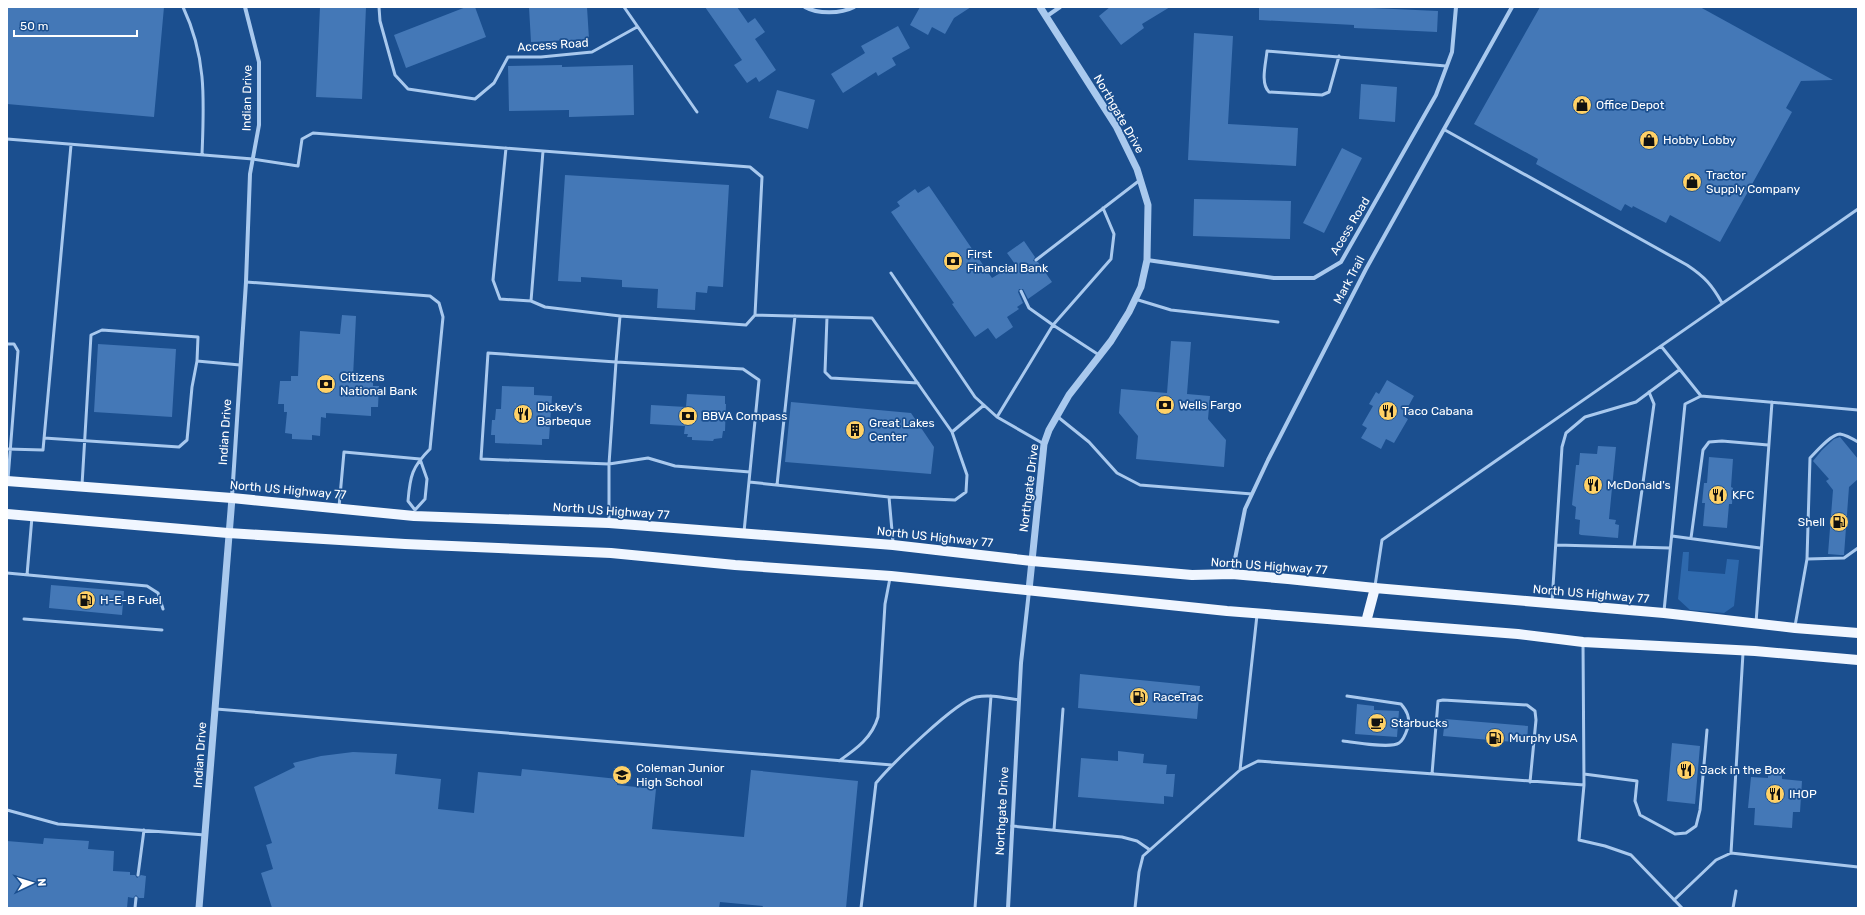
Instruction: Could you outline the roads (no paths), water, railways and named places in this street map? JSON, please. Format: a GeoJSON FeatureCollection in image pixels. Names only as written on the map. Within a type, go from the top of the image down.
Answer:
{"type":"FeatureCollection","features":[{"type":"Feature","properties":{"kind":"main road","name":"North US Highway 77"},"geometry":{"type":"LineString","coordinates":[[7,481],[415,513],[609,523],[893,545],[1032,561],[1192,575],[1232,574],[1664,613],[1756,622],[1795,628],[1858,633]]}},
{"type":"Feature","properties":{"kind":"main road"},"geometry":{"type":"LineString","coordinates":[[7,514],[228,533],[405,544],[611,553],[736,565],[891,576],[1257,613],[1518,634],[1583,642],[1743,651],[1858,660]]}},
{"type":"Feature","properties":{"kind":"main road"},"geometry":{"type":"LineString","coordinates":[[1366,622],[1375,588]]}},
{"type":"Feature","properties":{"kind":"street","name":"Indian Drive"},"geometry":{"type":"LineString","coordinates":[[199,908],[232,498],[246,282],[250,174],[259,125],[259,62],[245,7]]}},
{"type":"Feature","properties":{"kind":"street"},"geometry":{"type":"LineString","coordinates":[[805,7],[810,10],[822,12],[848,10],[854,7]]}},
{"type":"Feature","properties":{"kind":"street","name":"Northgate Drive"},"geometry":{"type":"LineString","coordinates":[[1008,908],[1019,700],[1044,444],[1056,415],[1069,395],[1122,324],[1141,287],[1148,260],[1148,205],[1137,169],[1116,126],[1040,7]]}},
{"type":"Feature","properties":{"kind":"street"},"geometry":{"type":"LineString","coordinates":[[1047,16],[1060,7]]}},
{"type":"Feature","properties":{"kind":"street","name":"Acess Road"},"geometry":{"type":"LineString","coordinates":[[1148,260],[1274,278],[1314,278],[1341,262],[1436,95],[1452,52],[1456,7]]}},
{"type":"Feature","properties":{"kind":"street","name":"Mark Trail"},"geometry":{"type":"LineString","coordinates":[[1232,574],[1245,509],[1268,460],[1366,269],[1445,130],[1512,7]]}},
{"type":"Feature","properties":{"kind":"lane"},"geometry":{"type":"LineString","coordinates":[[183,7],[197,45],[201,64],[204,101],[202,155]]}},
{"type":"Feature","properties":{"kind":"lane","name":"Access Road"},"geometry":{"type":"LineString","coordinates":[[379,7],[380,22],[394,75],[408,89],[475,99],[494,83],[508,57],[541,57],[592,52],[637,27]]}},
{"type":"Feature","properties":{"kind":"lane"},"geometry":{"type":"LineString","coordinates":[[624,7],[697,112]]}},
{"type":"Feature","properties":{"kind":"lane"},"geometry":{"type":"LineString","coordinates":[[1339,56],[1329,92],[1322,95],[1269,92],[1265,88],[1264,81],[1267,51],[1339,56],[1446,66]]}},
{"type":"Feature","properties":{"kind":"lane"},"geometry":{"type":"LineString","coordinates":[[1445,130],[1702,274],[1712,285],[1722,304]]}},
{"type":"Feature","properties":{"kind":"lane"},"geometry":{"type":"LineString","coordinates":[[7,139],[253,159],[298,166],[302,139],[313,133],[506,148],[543,151],[750,167],[762,178],[755,316],[746,325],[620,316],[545,307],[531,300],[500,298],[493,280],[506,148]]}},
{"type":"Feature","properties":{"kind":"lane"},"geometry":{"type":"LineString","coordinates":[[9,449],[43,450],[71,145]]}},
{"type":"Feature","properties":{"kind":"lane"},"geometry":{"type":"LineString","coordinates":[[531,300],[543,151]]}},
{"type":"Feature","properties":{"kind":"lane"},"geometry":{"type":"LineString","coordinates":[[1036,260],[1140,180]]}},
{"type":"Feature","properties":{"kind":"lane"},"geometry":{"type":"LineString","coordinates":[[997,417],[1053,325],[1111,260],[1114,234],[1103,208]]}},
{"type":"Feature","properties":{"kind":"lane"},"geometry":{"type":"LineString","coordinates":[[1375,588],[1382,540],[1858,209]]}},
{"type":"Feature","properties":{"kind":"lane"},"geometry":{"type":"LineString","coordinates":[[891,273],[975,397],[997,417],[1044,444]]}},
{"type":"Feature","properties":{"kind":"lane"},"geometry":{"type":"LineString","coordinates":[[246,282],[430,296],[439,303],[443,317],[430,449],[420,459],[410,476],[408,501],[415,513],[425,498],[427,479],[420,459]]}},
{"type":"Feature","properties":{"kind":"lane"},"geometry":{"type":"LineString","coordinates":[[1021,291],[1029,308],[1100,355]]}},
{"type":"Feature","properties":{"kind":"lane"},"geometry":{"type":"LineString","coordinates":[[1135,299],[1171,310],[1278,322]]}},
{"type":"Feature","properties":{"kind":"lane"},"geometry":{"type":"LineString","coordinates":[[609,523],[609,464],[620,316]]}},
{"type":"Feature","properties":{"kind":"lane"},"geometry":{"type":"LineString","coordinates":[[749,482],[889,497],[955,500],[966,492],[967,475],[952,432],[872,318],[755,316]]}},
{"type":"Feature","properties":{"kind":"lane"},"geometry":{"type":"LineString","coordinates":[[778,485],[795,316]]}},
{"type":"Feature","properties":{"kind":"lane"},"geometry":{"type":"LineString","coordinates":[[827,317],[824,372],[831,378],[918,383]]}},
{"type":"Feature","properties":{"kind":"lane"},"geometry":{"type":"LineString","coordinates":[[44,438],[86,440],[179,447],[187,440],[192,387],[198,361],[198,337],[102,330],[91,335],[86,440],[82,487]]}},
{"type":"Feature","properties":{"kind":"lane"},"geometry":{"type":"LineString","coordinates":[[7,344],[14,344],[18,350],[7,481]]}},
{"type":"Feature","properties":{"kind":"lane"},"geometry":{"type":"LineString","coordinates":[[1661,346],[1701,396]]}},
{"type":"Feature","properties":{"kind":"lane"},"geometry":{"type":"LineString","coordinates":[[744,534],[759,380],[743,369],[488,353],[481,459],[609,464],[648,458],[675,466],[750,472]]}},
{"type":"Feature","properties":{"kind":"lane"},"geometry":{"type":"LineString","coordinates":[[198,361],[240,365]]}},
{"type":"Feature","properties":{"kind":"lane"},"geometry":{"type":"LineString","coordinates":[[1552,604],[1562,447],[1566,433],[1585,417],[1636,402],[1679,370]]}},
{"type":"Feature","properties":{"kind":"lane"},"geometry":{"type":"LineString","coordinates":[[1634,547],[1654,404],[1649,392]]}},
{"type":"Feature","properties":{"kind":"lane"},"geometry":{"type":"LineString","coordinates":[[1664,613],[1685,404],[1701,396],[1858,410]]}},
{"type":"Feature","properties":{"kind":"lane"},"geometry":{"type":"LineString","coordinates":[[1756,622],[1760,548],[1772,402]]}},
{"type":"Feature","properties":{"kind":"lane"},"geometry":{"type":"LineString","coordinates":[[952,432],[984,405]]}},
{"type":"Feature","properties":{"kind":"lane"},"geometry":{"type":"LineString","coordinates":[[1056,415],[1089,442],[1117,473],[1140,485],[1252,494]]}},
{"type":"Feature","properties":{"kind":"lane"},"geometry":{"type":"LineString","coordinates":[[1795,628],[1807,559],[1810,458],[1825,443],[1836,435],[1847,436],[1858,442]]}},
{"type":"Feature","properties":{"kind":"lane"},"geometry":{"type":"LineString","coordinates":[[1691,538],[1703,450],[1709,442],[1722,441],[1768,445]]}},
{"type":"Feature","properties":{"kind":"lane"},"geometry":{"type":"LineString","coordinates":[[340,507],[344,452],[420,459]]}},
{"type":"Feature","properties":{"kind":"lane"},"geometry":{"type":"LineString","coordinates":[[889,497],[893,545]]}},
{"type":"Feature","properties":{"kind":"lane"},"geometry":{"type":"LineString","coordinates":[[27,575],[32,517]]}},
{"type":"Feature","properties":{"kind":"lane"},"geometry":{"type":"LineString","coordinates":[[1672,536],[1760,548]]}},
{"type":"Feature","properties":{"kind":"lane"},"geometry":{"type":"LineString","coordinates":[[1556,545],[1670,548]]}},
{"type":"Feature","properties":{"kind":"lane"},"geometry":{"type":"LineString","coordinates":[[1807,559],[1844,558],[1858,548]]}},
{"type":"Feature","properties":{"kind":"lane"},"geometry":{"type":"LineString","coordinates":[[7,573],[147,586],[158,593],[163,609]]}},
{"type":"Feature","properties":{"kind":"lane"},"geometry":{"type":"LineString","coordinates":[[839,761],[859,747],[869,736],[877,722],[885,604],[891,576]]}},
{"type":"Feature","properties":{"kind":"lane"},"geometry":{"type":"LineString","coordinates":[[1240,770],[1257,613]]}},
{"type":"Feature","properties":{"kind":"lane"},"geometry":{"type":"LineString","coordinates":[[24,619],[162,630]]}},
{"type":"Feature","properties":{"kind":"lane"},"geometry":{"type":"LineString","coordinates":[[1583,642],[1584,786],[1579,840],[1605,846],[1630,855],[1682,908]]}},
{"type":"Feature","properties":{"kind":"lane"},"geometry":{"type":"LineString","coordinates":[[1731,853],[1743,651]]}},
{"type":"Feature","properties":{"kind":"lane"},"geometry":{"type":"LineString","coordinates":[[861,908],[876,783],[949,713],[975,697],[991,696],[1019,700]]}},
{"type":"Feature","properties":{"kind":"lane"},"geometry":{"type":"LineString","coordinates":[[975,908],[991,696]]}},
{"type":"Feature","properties":{"kind":"lane"},"geometry":{"type":"LineString","coordinates":[[1343,741],[1390,746],[1399,743],[1406,735],[1409,722],[1407,712],[1401,704],[1347,696]]}},
{"type":"Feature","properties":{"kind":"lane"},"geometry":{"type":"LineString","coordinates":[[1432,774],[1438,701],[1527,705],[1535,711],[1536,720],[1530,782]]}},
{"type":"Feature","properties":{"kind":"lane"},"geometry":{"type":"LineString","coordinates":[[215,709],[892,766]]}},
{"type":"Feature","properties":{"kind":"lane"},"geometry":{"type":"LineString","coordinates":[[1054,830],[1063,709]]}},
{"type":"Feature","properties":{"kind":"lane"},"geometry":{"type":"LineString","coordinates":[[1584,774],[1637,781],[1635,801],[1640,815],[1675,834],[1686,833],[1696,826],[1700,810],[1707,730]]}},
{"type":"Feature","properties":{"kind":"lane"},"geometry":{"type":"LineString","coordinates":[[1135,908],[1139,872],[1143,856],[1240,770],[1258,761],[1584,786]]}},
{"type":"Feature","properties":{"kind":"lane"},"geometry":{"type":"LineString","coordinates":[[7,810],[58,824],[205,835]]}},
{"type":"Feature","properties":{"kind":"lane"},"geometry":{"type":"LineString","coordinates":[[1012,826],[1122,837],[1137,841],[1150,850]]}},
{"type":"Feature","properties":{"kind":"lane"},"geometry":{"type":"LineString","coordinates":[[138,875],[144,830]]}},
{"type":"Feature","properties":{"kind":"lane"},"geometry":{"type":"LineString","coordinates":[[1674,900],[1716,860],[1731,853],[1858,867]]}},
{"type":"Feature","properties":{"kind":"lane"},"geometry":{"type":"LineString","coordinates":[[1733,908],[1736,891]]}},
{"type":"Feature","properties":{"kind":"lane"},"geometry":{"type":"LineString","coordinates":[[135,908],[136,898]]}},
{"type":"Feature","properties":{"kind":"place","name":"Office Depot"},"geometry":{"type":"Point","coordinates":[1582,105]}},
{"type":"Feature","properties":{"kind":"place","name":"Hobby Lobby"},"geometry":{"type":"Point","coordinates":[1649,140]}},
{"type":"Feature","properties":{"kind":"place","name":"Tractor Supply Company"},"geometry":{"type":"Point","coordinates":[1692,182]}},
{"type":"Feature","properties":{"kind":"place","name":"First Financial Bank"},"geometry":{"type":"Point","coordinates":[953,261]}},
{"type":"Feature","properties":{"kind":"place","name":"Citizens National Bank"},"geometry":{"type":"Point","coordinates":[326,384]}},
{"type":"Feature","properties":{"kind":"place","name":"Wells Fargo"},"geometry":{"type":"Point","coordinates":[1165,405]}},
{"type":"Feature","properties":{"kind":"place","name":"Taco Cabana"},"geometry":{"type":"Point","coordinates":[1388,411]}},
{"type":"Feature","properties":{"kind":"place","name":"Dickey's Barbeque"},"geometry":{"type":"Point","coordinates":[523,414]}},
{"type":"Feature","properties":{"kind":"place","name":"BBVA Compass"},"geometry":{"type":"Point","coordinates":[688,416]}},
{"type":"Feature","properties":{"kind":"place","name":"Great Lakes Center"},"geometry":{"type":"Point","coordinates":[855,430]}},
{"type":"Feature","properties":{"kind":"place","name":"McDonald's"},"geometry":{"type":"Point","coordinates":[1593,485]}},
{"type":"Feature","properties":{"kind":"place","name":"KFC"},"geometry":{"type":"Point","coordinates":[1718,495]}},
{"type":"Feature","properties":{"kind":"place","name":"Shell"},"geometry":{"type":"Point","coordinates":[1839,522]}},
{"type":"Feature","properties":{"kind":"place","name":"H-E-B Fuel"},"geometry":{"type":"Point","coordinates":[86,600]}},
{"type":"Feature","properties":{"kind":"place","name":"RaceTrac"},"geometry":{"type":"Point","coordinates":[1139,697]}},
{"type":"Feature","properties":{"kind":"place","name":"Starbucks"},"geometry":{"type":"Point","coordinates":[1377,723]}},
{"type":"Feature","properties":{"kind":"place","name":"Murphy USA"},"geometry":{"type":"Point","coordinates":[1495,738]}},
{"type":"Feature","properties":{"kind":"place","name":"Jack in the Box"},"geometry":{"type":"Point","coordinates":[1686,770]}},
{"type":"Feature","properties":{"kind":"place","name":"Coleman Junior High School"},"geometry":{"type":"Point","coordinates":[622,775]}},
{"type":"Feature","properties":{"kind":"place","name":"IHOP"},"geometry":{"type":"Point","coordinates":[1775,794]}}]}
